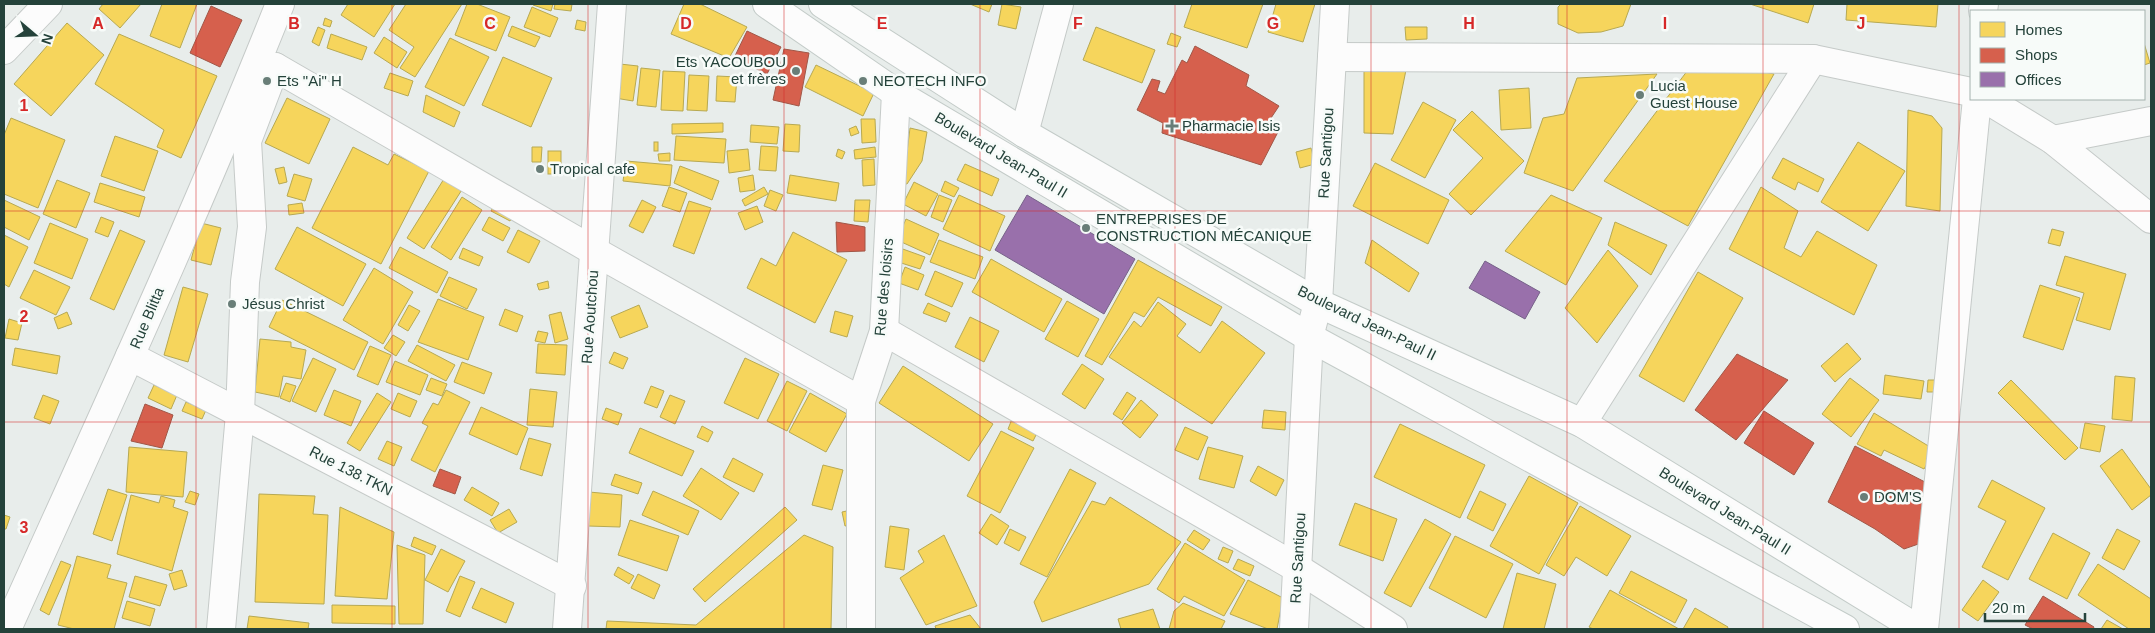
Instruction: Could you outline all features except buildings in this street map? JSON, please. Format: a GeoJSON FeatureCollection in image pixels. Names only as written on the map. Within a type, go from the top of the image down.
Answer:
{"type":"FeatureCollection","features":[{"type":"Feature","properties":{"kind":"street"},"geometry":{"type":"LineString","coordinates":[[4,50],[48,4]]}},
{"type":"Feature","properties":{"kind":"street","name":"Rue Blitta"},"geometry":{"type":"LineString","coordinates":[[7,629],[130,356],[266,66],[280,4]]}},
{"type":"Feature","properties":{"kind":"street","name":"Rue Aoutchou"},"geometry":{"type":"LineString","coordinates":[[567,629],[572,586],[612,4]]}},
{"type":"Feature","properties":{"kind":"street","name":"Boulevard Jean-Paul II"},"geometry":{"type":"LineString","coordinates":[[767,4],[896,93],[1309,337],[1844,629]]}},
{"type":"Feature","properties":{"kind":"street","name":"Boulevard Jean-Paul II"},"geometry":{"type":"LineString","coordinates":[[823,4],[1024,133],[1318,303],[1582,423],[1918,629]]}},
{"type":"Feature","properties":{"kind":"street"},"geometry":{"type":"LineString","coordinates":[[1024,133],[1059,4]]}},
{"type":"Feature","properties":{"kind":"street","name":"Rue Santigou"},"geometry":{"type":"LineString","coordinates":[[1294,629],[1309,337],[1318,303],[1335,4]]}},
{"type":"Feature","properties":{"kind":"street"},"geometry":{"type":"LineString","coordinates":[[1332,57],[1814,59],[1970,92]]}},
{"type":"Feature","properties":{"kind":"street"},"geometry":{"type":"LineString","coordinates":[[1582,423],[1814,59]]}},
{"type":"Feature","properties":{"kind":"street"},"geometry":{"type":"LineString","coordinates":[[222,629],[240,414],[245,282],[252,227],[247,141],[266,66],[861,401]]}},
{"type":"Feature","properties":{"kind":"street","name":"Rue des loisirs"},"geometry":{"type":"LineString","coordinates":[[861,629],[861,401],[884,331],[896,93]]}},
{"type":"Feature","properties":{"kind":"street"},"geometry":{"type":"LineString","coordinates":[[1924,629],[1977,100]]}},
{"type":"Feature","properties":{"kind":"street"},"geometry":{"type":"LineString","coordinates":[[1988,100],[2053,140],[2151,220]]}},
{"type":"Feature","properties":{"kind":"street"},"geometry":{"type":"LineString","coordinates":[[2053,140],[2151,121]]}},
{"type":"Feature","properties":{"kind":"street"},"geometry":{"type":"LineString","coordinates":[[884,331],[1297,568],[1393,629]]}},
{"type":"Feature","properties":{"kind":"street","name":"Rue 138.TKN"},"geometry":{"type":"LineString","coordinates":[[130,356],[572,586]]}},
{"type":"Feature","properties":{"kind":"place","name":"Ets YACOUBOU et frères"},"geometry":{"type":"Point","coordinates":[796,71]}},
{"type":"Feature","properties":{"kind":"place","name":"Ets \"Ai\" H"},"geometry":{"type":"Point","coordinates":[267,81]}},
{"type":"Feature","properties":{"kind":"place","name":"NEOTECH INFO"},"geometry":{"type":"Point","coordinates":[863,81]}},
{"type":"Feature","properties":{"kind":"place","name":"Lucia Guest House"},"geometry":{"type":"Point","coordinates":[1640,95]}},
{"type":"Feature","properties":{"kind":"place","name":"Pharmacie Isis"},"geometry":{"type":"Point","coordinates":[1172,126]}},
{"type":"Feature","properties":{"kind":"place","name":"Tropical cafe"},"geometry":{"type":"Point","coordinates":[540,169]}},
{"type":"Feature","properties":{"kind":"place","name":"ENTREPRISES DE CONSTRUCTION MÉCANIQUE"},"geometry":{"type":"Point","coordinates":[1086,228]}},
{"type":"Feature","properties":{"kind":"place","name":"Jésus Christ"},"geometry":{"type":"Point","coordinates":[232,304]}},
{"type":"Feature","properties":{"kind":"place","name":"DOM'S"},"geometry":{"type":"Point","coordinates":[1864,497]}}]}
